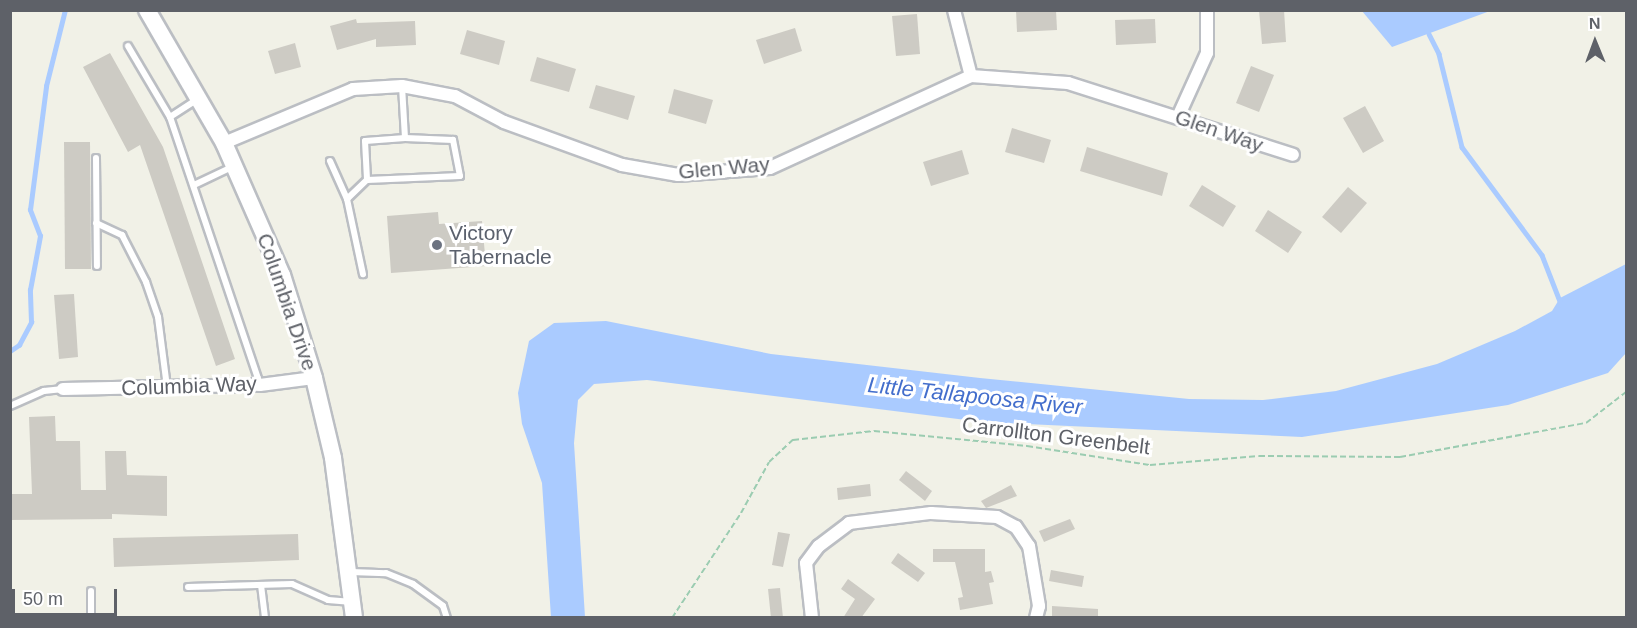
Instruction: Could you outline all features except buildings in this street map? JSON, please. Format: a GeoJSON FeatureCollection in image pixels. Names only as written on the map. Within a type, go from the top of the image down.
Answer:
{"type":"FeatureCollection","features":[{"type":"Feature","properties":{"kind":"main road","name":"Columbia Drive"},"geometry":{"type":"LineString","coordinates":[[147,10],[224,143],[282,275],[314,378],[333,458],[350,572],[353,610]]}},
{"type":"Feature","properties":{"kind":"street"},"geometry":{"type":"LineString","coordinates":[[954,10],[971,76]]}},
{"type":"Feature","properties":{"kind":"street"},"geometry":{"type":"LineString","coordinates":[[1178,117],[1207,53],[1207,10]]}},
{"type":"Feature","properties":{"kind":"street","name":"Glen Way"},"geometry":{"type":"LineString","coordinates":[[224,143],[353,89],[402,86],[454,96],[504,122],[622,165],[678,175],[770,168],[971,76],[1068,83],[1293,155]]}},
{"type":"Feature","properties":{"kind":"street","name":"Columbia Way"},"geometry":{"type":"LineString","coordinates":[[63,389],[260,385],[314,378]]}},
{"type":"Feature","properties":{"kind":"street"},"geometry":{"type":"LineString","coordinates":[[812,618],[806,563],[819,546],[849,523],[931,513],[997,517],[1016,527],[1029,546],[1039,606],[1036,618]]}},
{"type":"Feature","properties":{"kind":"lane"},"geometry":{"type":"LineString","coordinates":[[128,46],[170,117],[260,385]]}},
{"type":"Feature","properties":{"kind":"lane"},"geometry":{"type":"LineString","coordinates":[[402,86],[405,138]]}},
{"type":"Feature","properties":{"kind":"lane"},"geometry":{"type":"LineString","coordinates":[[170,117],[199,98]]}},
{"type":"Feature","properties":{"kind":"lane"},"geometry":{"type":"LineString","coordinates":[[347,199],[367,180],[460,176],[453,140],[405,138],[365,141],[367,180]]}},
{"type":"Feature","properties":{"kind":"lane"},"geometry":{"type":"LineString","coordinates":[[96,158],[97,266]]}},
{"type":"Feature","properties":{"kind":"lane"},"geometry":{"type":"LineString","coordinates":[[330,161],[347,199],[363,274]]}},
{"type":"Feature","properties":{"kind":"lane"},"geometry":{"type":"LineString","coordinates":[[194,185],[235,166]]}},
{"type":"Feature","properties":{"kind":"lane"},"geometry":{"type":"LineString","coordinates":[[96,223],[122,235],[146,282],[158,317],[167,387]]}},
{"type":"Feature","properties":{"kind":"lane"},"geometry":{"type":"LineString","coordinates":[[10,406],[36,394],[63,389]]}},
{"type":"Feature","properties":{"kind":"lane"},"geometry":{"type":"LineString","coordinates":[[350,572],[386,573],[413,584],[443,606],[447,618]]}},
{"type":"Feature","properties":{"kind":"lane"},"geometry":{"type":"LineString","coordinates":[[189,587],[292,584],[353,610]]}},
{"type":"Feature","properties":{"kind":"lane"},"geometry":{"type":"LineString","coordinates":[[261,585],[265,618]]}},
{"type":"Feature","properties":{"kind":"lane"},"geometry":{"type":"LineString","coordinates":[[91,591],[91,618]]}},
{"type":"Feature","properties":{"kind":"path","name":"Carrollton Greenbelt"},"geometry":{"type":"LineString","coordinates":[[672,618],[741,513],[769,462],[793,440],[874,431],[1027,446],[1150,465],[1259,456],[1400,457],[1586,423],[1626,392]]}},
{"type":"Feature","properties":{"kind":"water"},"geometry":{"type":"Polygon","coordinates":[[[1362,11],[1490,11],[1392,47],[1362,11]]]}},
{"type":"Feature","properties":{"kind":"water","name":"Little Tallapoosa River"},"geometry":{"type":"Polygon","coordinates":[[[1626,264],[1626,353],[1608,373],[1508,405],[1302,437],[982,422],[647,380],[594,384],[578,400],[574,443],[585,617],[551,617],[542,483],[522,424],[518,393],[529,341],[554,323],[606,321],[771,354],[980,378],[1189,399],[1263,400],[1336,391],[1437,364],[1515,331],[1552,311],[1560,298],[1626,264]]]}},
{"type":"Feature","properties":{"kind":"waterway"},"geometry":{"type":"LineString","coordinates":[[10,351],[19,345],[31,322],[30,290],[40,236],[30,210],[46,86],[65,10]]}},
{"type":"Feature","properties":{"kind":"waterway"},"geometry":{"type":"LineString","coordinates":[[1429,34],[1439,54],[1462,147],[1542,255],[1561,304]]}},
{"type":"Feature","properties":{"kind":"place","name":"Victory Tabernacle"},"geometry":{"type":"Point","coordinates":[437,245]}}]}
